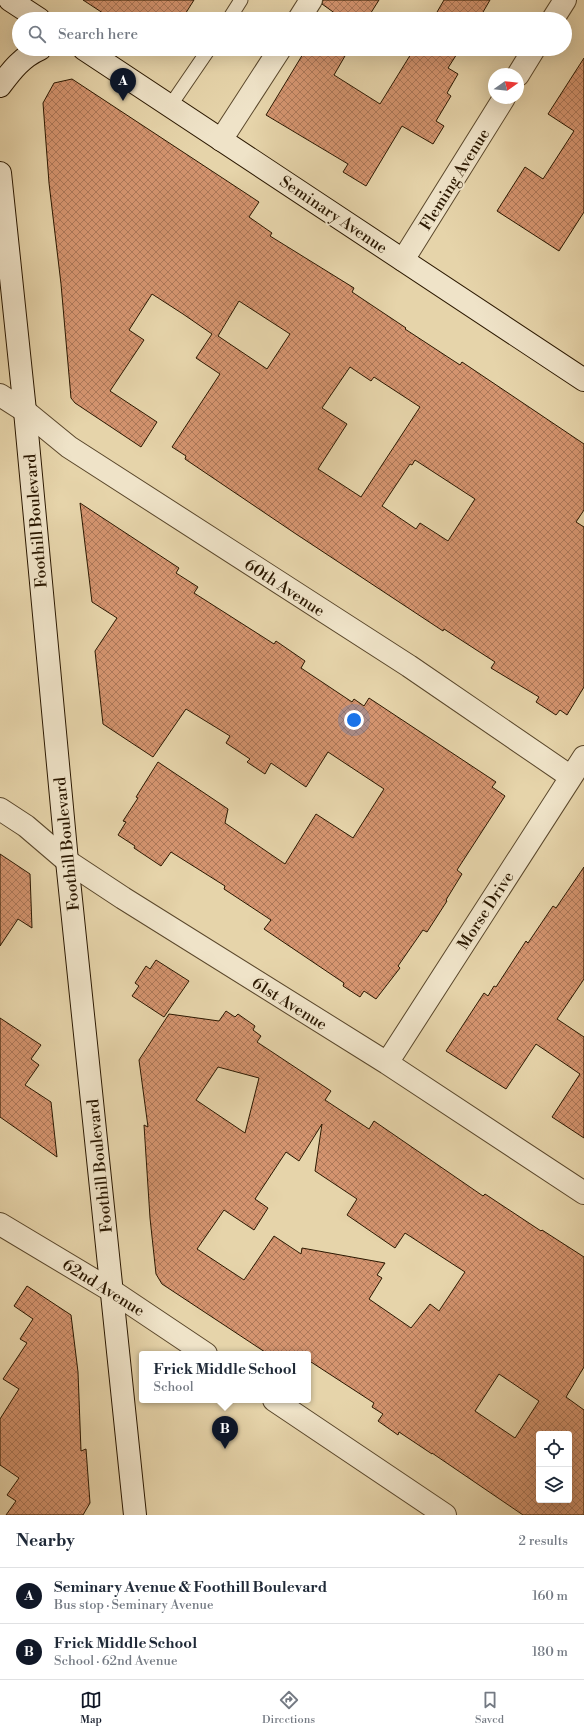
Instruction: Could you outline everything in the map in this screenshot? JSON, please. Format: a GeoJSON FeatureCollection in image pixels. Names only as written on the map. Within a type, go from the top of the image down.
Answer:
{"type":"FeatureCollection","features":[{"type":"Feature","properties":{"kind":"street"},"geometry":{"type":"LineString","coordinates":[[10,0],[28,12]]}},
{"type":"Feature","properties":{"kind":"street"},"geometry":{"type":"LineString","coordinates":[[303,12],[311,0]]}},
{"type":"Feature","properties":{"kind":"street"},"geometry":{"type":"LineString","coordinates":[[557,12],[565,0]]}},
{"type":"Feature","properties":{"kind":"street"},"geometry":{"type":"LineString","coordinates":[[0,86],[16,64],[27,56]]}},
{"type":"Feature","properties":{"kind":"street","name":"Seminary Avenue"},"geometry":{"type":"LineString","coordinates":[[95,56],[584,380]]}},
{"type":"Feature","properties":{"kind":"street"},"geometry":{"type":"LineString","coordinates":[[221,140],[275,56]]}},
{"type":"Feature","properties":{"kind":"street"},"geometry":{"type":"LineString","coordinates":[[522,68],[530,56]]}},
{"type":"Feature","properties":{"kind":"street","name":"Fleming Avenue"},"geometry":{"type":"LineString","coordinates":[[403,260],[500,104]]}},
{"type":"Feature","properties":{"kind":"street","name":"Foothill Boulevard"},"geometry":{"type":"LineString","coordinates":[[0,173],[25,411],[67,861],[135,1515]]}},
{"type":"Feature","properties":{"kind":"street","name":"60th Avenue"},"geometry":{"type":"LineString","coordinates":[[0,395],[25,411],[69,447],[409,666],[571,777]]}},
{"type":"Feature","properties":{"kind":"street","name":"Morse Drive"},"geometry":{"type":"LineString","coordinates":[[386,1064],[584,757]]}},
{"type":"Feature","properties":{"kind":"street","name":"61st Avenue"},"geometry":{"type":"LineString","coordinates":[[0,809],[26,826],[67,861],[386,1064],[584,1193]]}},
{"type":"Feature","properties":{"kind":"street","name":"62nd Avenue"},"geometry":{"type":"LineString","coordinates":[[0,1224],[112,1291],[202,1351]]}},
{"type":"Feature","properties":{"kind":"street"},"geometry":{"type":"LineString","coordinates":[[278,1403],[445,1515]]}},
{"type":"Feature","properties":{"kind":"lane"},"geometry":{"type":"LineString","coordinates":[[233,12],[241,0]]}},
{"type":"Feature","properties":{"kind":"lane"},"geometry":{"type":"LineString","coordinates":[[170,106],[204,56]]}},
{"type":"Feature","properties":{"kind":"building"},"geometry":{"type":"Polygon","coordinates":[[[83,0],[194,0],[186,12],[101,12],[83,0]]]}},
{"type":"Feature","properties":{"kind":"building"},"geometry":{"type":"Polygon","coordinates":[[[323,0],[379,0],[371,12],[333,12],[322,4],[323,0]]]}},
{"type":"Feature","properties":{"kind":"building"},"geometry":{"type":"Polygon","coordinates":[[[444,0],[490,0],[483,12],[437,12],[444,0]]]}},
{"type":"Feature","properties":{"kind":"building"},"geometry":{"type":"Polygon","coordinates":[[[302,56],[345,56],[334,75],[380,104],[410,56],[456,56],[448,68],[458,74],[447,93],[451,96],[436,121],[444,126],[433,144],[402,126],[366,186],[343,172],[348,164],[266,115],[302,56]]]}},
{"type":"Feature","properties":{"kind":"building"},"geometry":{"type":"Polygon","coordinates":[[[584,58],[584,212],[559,251],[497,211],[525,167],[543,179],[574,131],[548,114],[584,58]]]}},
{"type":"Feature","properties":{"kind":"building"},"geometry":{"type":"Polygon","coordinates":[[[72,79],[259,202],[249,217],[272,233],[270,236],[354,288],[352,292],[406,328],[405,329],[460,365],[462,362],[584,444],[584,510],[576,522],[584,527],[584,687],[567,715],[560,710],[556,715],[536,702],[539,697],[491,668],[495,662],[444,629],[443,631],[296,534],[185,459],[186,456],[172,447],[220,374],[196,358],[212,334],[152,294],[129,330],[144,340],[110,391],[157,422],[141,447],[75,403],[71,398],[61,284],[49,183],[43,103],[54,83],[72,79]],[[239,301],[218,336],[267,369],[290,334],[239,301]],[[350,367],[322,408],[347,424],[318,469],[361,497],[420,407],[374,377],[371,381],[350,367]],[[415,460],[412,465],[410,464],[382,506],[416,529],[420,523],[448,541],[475,499],[415,460]]]}},
{"type":"Feature","properties":{"kind":"building"},"geometry":{"type":"Polygon","coordinates":[[[80,503],[179,568],[176,573],[198,587],[194,593],[274,644],[276,641],[305,661],[301,668],[352,702],[354,699],[364,706],[369,698],[496,782],[492,787],[505,796],[457,870],[462,874],[446,900],[447,901],[427,932],[423,930],[398,966],[400,968],[376,999],[364,991],[360,997],[343,986],[344,983],[264,929],[271,920],[224,889],[225,886],[171,852],[161,866],[118,835],[126,822],[123,821],[138,798],[136,797],[158,762],[228,809],[225,823],[285,864],[316,814],[353,838],[384,789],[328,752],[306,787],[271,763],[265,774],[247,762],[250,759],[226,743],[230,736],[186,709],[153,757],[103,724],[95,651],[117,618],[92,602],[80,503]]]}},
{"type":"Feature","properties":{"kind":"building"},"geometry":{"type":"Polygon","coordinates":[[[0,854],[30,874],[32,928],[18,919],[0,946],[0,854]]]}},
{"type":"Feature","properties":{"kind":"building"},"geometry":{"type":"Polygon","coordinates":[[[584,867],[584,979],[557,1019],[584,1037],[584,1138],[552,1117],[580,1074],[536,1044],[506,1089],[446,1051],[484,993],[488,996],[494,986],[496,987],[526,941],[528,943],[553,906],[556,908],[584,867]]]}},
{"type":"Feature","properties":{"kind":"building"},"geometry":{"type":"Polygon","coordinates":[[[156,960],[189,981],[164,1017],[132,996],[139,986],[135,983],[146,966],[150,969],[156,960]]]}},
{"type":"Feature","properties":{"kind":"building"},"geometry":{"type":"Polygon","coordinates":[[[226,1011],[235,1017],[238,1014],[255,1026],[253,1030],[261,1036],[257,1042],[331,1091],[325,1100],[369,1129],[374,1121],[483,1196],[485,1194],[584,1257],[584,1367],[566,1397],[584,1410],[584,1515],[523,1515],[432,1453],[399,1432],[398,1435],[378,1421],[383,1414],[372,1407],[374,1403],[311,1362],[311,1351],[263,1351],[162,1284],[156,1274],[150,1218],[144,1125],[148,1127],[139,1060],[169,1014],[219,1021],[226,1011]],[[218,1067],[196,1100],[245,1133],[259,1078],[218,1067]],[[322,1124],[299,1161],[286,1152],[255,1199],[268,1208],[254,1230],[224,1210],[197,1249],[244,1280],[274,1236],[301,1254],[302,1248],[385,1263],[377,1275],[382,1278],[369,1299],[411,1328],[430,1304],[439,1311],[465,1272],[405,1233],[395,1248],[347,1215],[357,1199],[315,1171],[322,1124]],[[499,1374],[475,1411],[515,1438],[539,1401],[499,1374]]]}},
{"type":"Feature","properties":{"kind":"building"},"geometry":{"type":"Polygon","coordinates":[[[0,1018],[41,1045],[31,1059],[39,1065],[25,1085],[51,1102],[57,1157],[0,1117],[0,1018]]]}},
{"type":"Feature","properties":{"kind":"building"},"geometry":{"type":"Polygon","coordinates":[[[27,1286],[71,1315],[78,1372],[81,1451],[86,1449],[90,1503],[83,1515],[6,1515],[16,1501],[7,1495],[19,1478],[0,1465],[0,1419],[19,1389],[3,1379],[27,1343],[20,1339],[33,1319],[14,1306],[27,1286]]]}},
{"type":"Feature","properties":{"kind":"place","name":"Seminary Avenue & Foothill Boulevard"},"geometry":{"type":"Point","coordinates":[123,101]}},
{"type":"Feature","properties":{"kind":"place","name":"Frick Middle School"},"geometry":{"type":"Point","coordinates":[225,1449]}}]}
